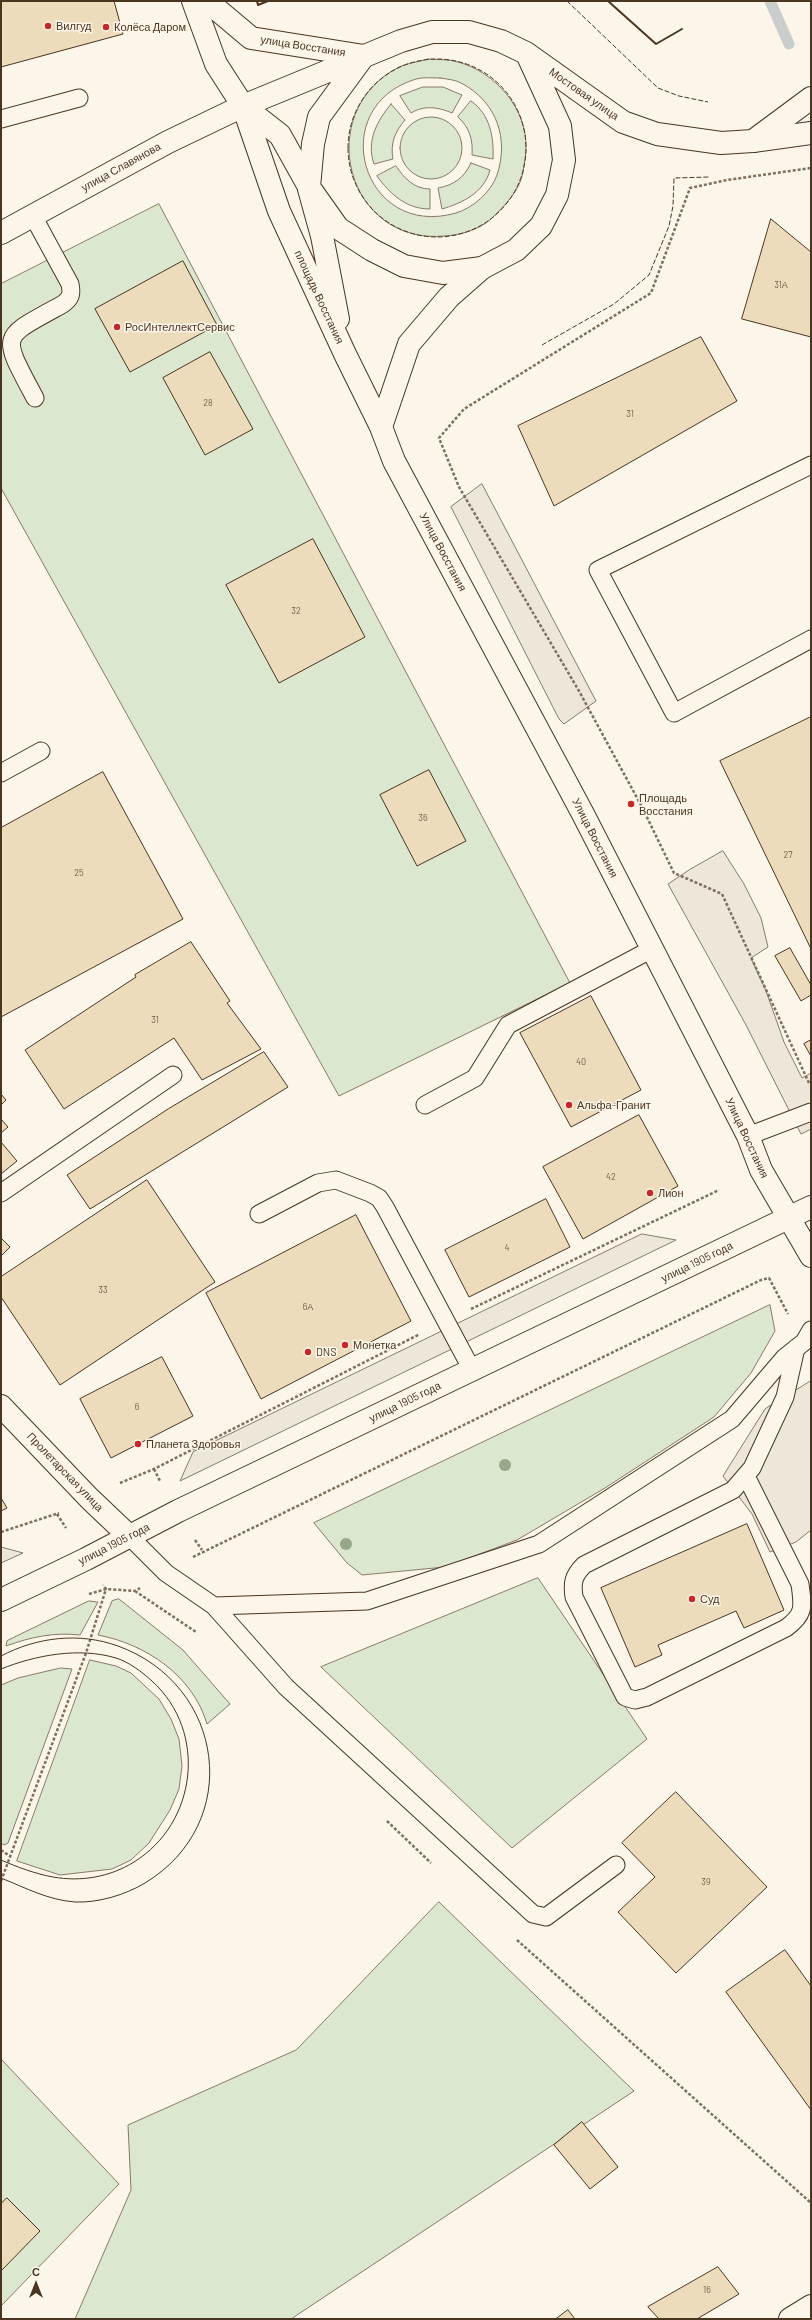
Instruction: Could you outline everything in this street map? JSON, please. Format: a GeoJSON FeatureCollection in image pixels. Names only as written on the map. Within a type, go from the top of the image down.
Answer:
{"type":"FeatureCollection","features":[{"type":"Feature","properties":{"kind":"main road"},"geometry":{"type":"LineString","coordinates":[[193,1],[216,64],[243,106],[280,135],[309,187],[338,228],[372,250],[404,266],[443,273],[482,268]]}},
{"type":"Feature","properties":{"kind":"main road","name":"улица Восстания"},"geometry":{"type":"LineString","coordinates":[[207,1],[251,38],[364,56]]}},
{"type":"Feature","properties":{"kind":"main road"},"geometry":{"type":"LineString","coordinates":[[243,106],[401,41],[432,32],[469,32],[501,41],[526,53],[560,126],[564,160],[557,195],[541,226],[516,250],[482,268],[449,297],[409,344],[381,426]]}},
{"type":"Feature","properties":{"kind":"main road","name":"Мостовая улица"},"geometry":{"type":"LineString","coordinates":[[526,53],[623,122],[657,134],[721,143],[753,141],[811,132]]}},
{"type":"Feature","properties":{"kind":"main road"},"geometry":{"type":"LineString","coordinates":[[345,354],[322,236],[309,187],[313,144],[319,116],[364,56]]}},
{"type":"Feature","properties":{"kind":"main road"},"geometry":{"type":"LineString","coordinates":[[753,141],[811,98]]}},
{"type":"Feature","properties":{"kind":"main road","name":"улица Славянова"},"geometry":{"type":"LineString","coordinates":[[1,233],[168,142],[243,106]]}},
{"type":"Feature","properties":{"kind":"main road","name":"площадь Восстания"},"geometry":{"type":"LineString","coordinates":[[243,106],[279,211],[345,354],[381,426]]}},
{"type":"Feature","properties":{"kind":"main road","name":"Улица Восстания"},"geometry":{"type":"LineString","coordinates":[[381,426],[394,461],[652,949],[748,1136],[761,1170],[788,1219]]}},
{"type":"Feature","properties":{"kind":"main road","name":"улица 1905 года"},"geometry":{"type":"LineString","coordinates":[[1,1600],[130,1537],[178,1511],[811,1207]]}},
{"type":"Feature","properties":{"kind":"main road"},"geometry":{"type":"LineString","coordinates":[[788,1219],[811,1256]]}},
{"type":"Feature","properties":{"kind":"main road","name":"Пролетарская улица"},"geometry":{"type":"LineString","coordinates":[[1,1406],[89,1498],[130,1537]]}},
{"type":"Feature","properties":{"kind":"main road"},"geometry":{"type":"LineString","coordinates":[[790,2319],[811,2306]]}},
{"type":"Feature","properties":{"kind":"lane"},"geometry":{"type":"LineString","coordinates":[[1,119],[79,98]]}},
{"type":"Feature","properties":{"kind":"lane"},"geometry":{"type":"LineString","coordinates":[[33,216],[70,284],[72,292],[70,298],[63,304],[17,328],[11,336],[8,344],[11,354],[35,398]]}},
{"type":"Feature","properties":{"kind":"lane"},"geometry":{"type":"LineString","coordinates":[[811,466],[598,570],[674,713],[811,639]]}},
{"type":"Feature","properties":{"kind":"lane"},"geometry":{"type":"LineString","coordinates":[[1,773],[41,751]]}},
{"type":"Feature","properties":{"kind":"lane"},"geometry":{"type":"LineString","coordinates":[[425,1105],[475,1078],[508,1025],[652,949]]}},
{"type":"Feature","properties":{"kind":"lane"},"geometry":{"type":"LineString","coordinates":[[1,1193],[172,1075]]}},
{"type":"Feature","properties":{"kind":"lane"},"geometry":{"type":"LineString","coordinates":[[748,1136],[811,1112]]}},
{"type":"Feature","properties":{"kind":"lane"},"geometry":{"type":"LineString","coordinates":[[259,1214],[326,1180],[346,1182],[379,1198],[385,1206],[472,1370]]}},
{"type":"Feature","properties":{"kind":"lane"},"geometry":{"type":"LineString","coordinates":[[214,1606],[367,1601],[539,1544],[732,1419],[784,1358],[804,1342],[811,1330]]}},
{"type":"Feature","properties":{"kind":"lane"},"geometry":{"type":"LineString","coordinates":[[746,1476],[800,1584],[803,1603],[798,1619],[786,1628],[647,1697],[635,1700],[625,1697],[574,1598],[573,1584],[575,1574],[584,1566],[733,1490],[752,1468],[785,1397],[796,1348]]}},
{"type":"Feature","properties":{"kind":"lane"},"geometry":{"type":"LineString","coordinates":[[130,1537],[166,1573],[214,1606],[286,1687],[533,1914],[546,1917],[616,1865]]}},
{"type":"Feature","properties":{"kind":"path"},"geometry":{"type":"LineString","coordinates":[[811,168],[727,180],[690,188],[651,293],[464,409],[439,438],[459,487],[579,691],[642,807],[674,873],[722,894],[811,1087]]}},
{"type":"Feature","properties":{"kind":"path"},"geometry":{"type":"LineString","coordinates":[[190,1558],[202,1550],[761,1280],[769,1278]]}},
{"type":"Feature","properties":{"kind":"path"},"geometry":{"type":"LineString","coordinates":[[114,1486],[154,1470],[160,1481]]}},
{"type":"Feature","properties":{"kind":"path"},"geometry":{"type":"LineString","coordinates":[[1,1532],[57,1514],[66,1528]]}},
{"type":"Feature","properties":{"kind":"path"},"geometry":{"type":"LineString","coordinates":[[196,1540],[202,1550]]}},
{"type":"Feature","properties":{"kind":"path"},"geometry":{"type":"LineString","coordinates":[[135,1591],[143,1587]]}},
{"type":"Feature","properties":{"kind":"path"},"geometry":{"type":"LineString","coordinates":[[1,1881],[86,1653],[106,1589]]}},
{"type":"Feature","properties":{"kind":"path"},"geometry":{"type":"LineString","coordinates":[[83,1596],[106,1589],[135,1591],[200,1635]]}},
{"type":"Feature","properties":{"kind":"path"},"geometry":{"type":"LineString","coordinates":[[394,1830],[436,1867]]}},
{"type":"Feature","properties":{"kind":"path"},"geometry":{"type":"LineString","coordinates":[[1,1850],[11,1857]]}},
{"type":"Feature","properties":{"kind":"path"},"geometry":{"type":"LineString","coordinates":[[1,1868],[6,1869]]}},
{"type":"Feature","properties":{"kind":"path"},"geometry":{"type":"LineString","coordinates":[[514,1936],[811,2203]]}},
{"type":"Feature","properties":{"kind":"green space"},"geometry":{"type":"Polygon","coordinates":[[[428,59],[454,61],[472,67],[496,83],[515,106],[525,133],[526,151],[523,172],[519,186],[511,198],[491,219],[481,226],[469,231],[444,236],[410,233],[383,220],[364,198],[352,172],[349,143],[356,114],[372,88],[399,67],[428,59]],[[443,78],[416,79],[387,94],[370,116],[363,141],[366,167],[378,190],[397,207],[424,216],[456,213],[469,207],[481,198],[486,193],[497,175],[502,148],[497,123],[492,112],[484,101],[475,92],[461,83],[443,78]]]}},
{"type":"Feature","properties":{"kind":"green space"},"geometry":{"type":"Polygon","coordinates":[[[423,87],[443,87],[462,95],[452,113],[442,109],[426,108],[416,110],[411,113],[400,96],[423,87]]]}},
{"type":"Feature","properties":{"kind":"green space"},"geometry":{"type":"Polygon","coordinates":[[[471,101],[483,112],[487,119],[493,142],[493,159],[472,155],[470,134],[458,117],[471,101]]]}},
{"type":"Feature","properties":{"kind":"green space"},"geometry":{"type":"Polygon","coordinates":[[[391,104],[405,120],[398,129],[394,138],[392,148],[393,159],[374,164],[371,147],[372,139],[377,124],[391,104]]]}},
{"type":"Feature","properties":{"kind":"green space"},"geometry":{"type":"Polygon","coordinates":[[[431,117],[448,122],[453,126],[457,131],[462,148],[457,165],[453,170],[448,174],[431,179],[414,174],[409,170],[405,165],[400,148],[405,131],[409,126],[414,122],[431,117]]]}},
{"type":"Feature","properties":{"kind":"green space"},"geometry":{"type":"Polygon","coordinates":[[[471,163],[490,170],[483,185],[471,196],[457,204],[442,209],[438,188],[454,183],[462,177],[471,163]]]}},
{"type":"Feature","properties":{"kind":"green space"},"geometry":{"type":"Polygon","coordinates":[[[396,166],[402,175],[414,185],[424,189],[430,189],[430,209],[413,206],[399,199],[387,189],[377,176],[396,166]]]}},
{"type":"Feature","properties":{"kind":"green space"},"geometry":{"type":"Polygon","coordinates":[[[159,204],[570,983],[339,1096],[1,488],[1,284],[159,204]]]}},
{"type":"Feature","properties":{"kind":"green space"},"geometry":{"type":"Polygon","coordinates":[[[770,1305],[775,1331],[751,1373],[714,1417],[605,1488],[517,1540],[445,1567],[362,1575],[347,1563],[314,1523],[770,1305]]]}},
{"type":"Feature","properties":{"kind":"green space"},"geometry":{"type":"Polygon","coordinates":[[[538,1578],[647,1739],[512,1848],[321,1667],[538,1578]]]}},
{"type":"Feature","properties":{"kind":"green space"},"geometry":{"type":"Polygon","coordinates":[[[119,1599],[183,1650],[230,1704],[207,1724],[191,1691],[179,1677],[165,1665],[150,1654],[133,1646],[116,1639],[98,1635],[112,1601],[119,1599]]]}},
{"type":"Feature","properties":{"kind":"green space"},"geometry":{"type":"Polygon","coordinates":[[[89,1601],[98,1602],[80,1635],[61,1634],[43,1636],[6,1646],[7,1641],[89,1601]]]}},
{"type":"Feature","properties":{"kind":"green space"},"geometry":{"type":"Polygon","coordinates":[[[90,1660],[116,1666],[131,1673],[159,1699],[171,1719],[179,1739],[182,1766],[179,1789],[170,1810],[149,1843],[131,1860],[112,1869],[60,1875],[17,1861],[90,1660]]]}},
{"type":"Feature","properties":{"kind":"green space"},"geometry":{"type":"Polygon","coordinates":[[[61,1668],[72,1669],[8,1843],[4,1845],[1,1843],[1,1685],[18,1678],[61,1668]]]}},
{"type":"Feature","properties":{"kind":"green space"},"geometry":{"type":"Polygon","coordinates":[[[439,1902],[634,2091],[291,2319],[75,2319],[131,2190],[128,2125],[296,2050],[439,1902]]]}},
{"type":"Feature","properties":{"kind":"green space"},"geometry":{"type":"Polygon","coordinates":[[[1,2059],[119,2184],[1,2306],[1,2059]]]}},
{"type":"Feature","properties":{"kind":"shaded area"},"geometry":{"type":"Polygon","coordinates":[[[482,484],[596,701],[564,724],[559,719],[451,507],[482,484]]]}},
{"type":"Feature","properties":{"kind":"shaded area"},"geometry":{"type":"Polygon","coordinates":[[[723,851],[744,884],[761,918],[768,947],[751,958],[766,991],[784,1042],[802,1078],[811,1073],[811,1129],[801,1134],[746,1025],[668,884],[689,870],[723,851]]]}},
{"type":"Feature","properties":{"kind":"shaded area"},"geometry":{"type":"Polygon","coordinates":[[[642,1234],[676,1240],[180,1481],[193,1452],[642,1234]]]}},
{"type":"Feature","properties":{"kind":"shaded area"},"geometry":{"type":"Polygon","coordinates":[[[811,1381],[811,1530],[796,1542],[770,1552],[752,1514],[723,1476],[765,1409],[811,1381]]]}},
{"type":"Feature","properties":{"kind":"shaded area"},"geometry":{"type":"Polygon","coordinates":[[[1,1547],[23,1553],[1,1563],[1,1547]]]}},
{"type":"Feature","properties":{"kind":"building"},"geometry":{"type":"Polygon","coordinates":[[[1,1],[114,1],[123,34],[1,67],[1,1]]]}},
{"type":"Feature","properties":{"kind":"building"},"geometry":{"type":"Polygon","coordinates":[[[771,219],[811,252],[811,337],[742,319],[771,219]]]}},
{"type":"Feature","properties":{"kind":"building"},"geometry":{"type":"Polygon","coordinates":[[[183,261],[217,325],[130,372],[95,309],[183,261]]]}},
{"type":"Feature","properties":{"kind":"building"},"geometry":{"type":"Polygon","coordinates":[[[701,337],[737,401],[554,506],[518,426],[701,337]]]}},
{"type":"Feature","properties":{"kind":"building"},"geometry":{"type":"Polygon","coordinates":[[[210,352],[253,429],[205,455],[163,378],[210,352]]]}},
{"type":"Feature","properties":{"kind":"building"},"geometry":{"type":"Polygon","coordinates":[[[313,539],[365,637],[279,683],[226,585],[313,539]]]}},
{"type":"Feature","properties":{"kind":"building"},"geometry":{"type":"Polygon","coordinates":[[[811,717],[811,949],[720,761],[811,717]]]}},
{"type":"Feature","properties":{"kind":"building"},"geometry":{"type":"Polygon","coordinates":[[[429,770],[466,841],[417,866],[380,795],[429,770]]]}},
{"type":"Feature","properties":{"kind":"building"},"geometry":{"type":"Polygon","coordinates":[[[103,772],[183,919],[1,1017],[1,828],[103,772]]]}},
{"type":"Feature","properties":{"kind":"building"},"geometry":{"type":"Polygon","coordinates":[[[191,942],[230,1001],[227,1003],[261,1049],[202,1080],[174,1038],[64,1109],[25,1050],[136,977],[135,975],[191,942]]]}},
{"type":"Feature","properties":{"kind":"building"},"geometry":{"type":"Polygon","coordinates":[[[790,948],[811,985],[811,995],[801,1001],[775,956],[790,948]]]}},
{"type":"Feature","properties":{"kind":"building"},"geometry":{"type":"Polygon","coordinates":[[[591,996],[641,1090],[571,1127],[520,1033],[591,996]]]}},
{"type":"Feature","properties":{"kind":"building"},"geometry":{"type":"Polygon","coordinates":[[[811,1040],[811,1056],[804,1044],[811,1040]]]}},
{"type":"Feature","properties":{"kind":"building"},"geometry":{"type":"Polygon","coordinates":[[[264,1052],[288,1087],[90,1209],[67,1175],[168,1109],[264,1052]]]}},
{"type":"Feature","properties":{"kind":"building"},"geometry":{"type":"Polygon","coordinates":[[[1,1094],[6,1100],[1,1105],[1,1094]]]}},
{"type":"Feature","properties":{"kind":"building"},"geometry":{"type":"Polygon","coordinates":[[[639,1115],[678,1186],[583,1239],[543,1167],[639,1115]]]}},
{"type":"Feature","properties":{"kind":"building"},"geometry":{"type":"Polygon","coordinates":[[[1,1119],[8,1127],[1,1133],[1,1119]]]}},
{"type":"Feature","properties":{"kind":"building"},"geometry":{"type":"Polygon","coordinates":[[[1,1142],[17,1161],[1,1174],[1,1142]]]}},
{"type":"Feature","properties":{"kind":"building"},"geometry":{"type":"Polygon","coordinates":[[[147,1180],[215,1282],[60,1385],[1,1297],[1,1277],[147,1180]]]}},
{"type":"Feature","properties":{"kind":"building"},"geometry":{"type":"Polygon","coordinates":[[[546,1199],[570,1247],[469,1297],[445,1250],[546,1199]]]}},
{"type":"Feature","properties":{"kind":"building"},"geometry":{"type":"Polygon","coordinates":[[[356,1215],[411,1321],[261,1399],[206,1293],[356,1215]]]}},
{"type":"Feature","properties":{"kind":"building"},"geometry":{"type":"Polygon","coordinates":[[[1,1238],[10,1247],[1,1256],[1,1238]]]}},
{"type":"Feature","properties":{"kind":"building"},"geometry":{"type":"Polygon","coordinates":[[[162,1357],[193,1416],[111,1458],[80,1399],[162,1357]]]}},
{"type":"Feature","properties":{"kind":"building"},"geometry":{"type":"Polygon","coordinates":[[[1,1498],[7,1508],[1,1511],[1,1498]]]}},
{"type":"Feature","properties":{"kind":"building","name":"Суд"},"geometry":{"type":"Polygon","coordinates":[[[747,1524],[784,1610],[744,1628],[736,1611],[658,1645],[662,1655],[635,1667],[601,1588],[747,1524]]]}},
{"type":"Feature","properties":{"kind":"building"},"geometry":{"type":"Polygon","coordinates":[[[676,1792],[767,1887],[676,1973],[618,1912],[655,1877],[622,1843],[676,1792]]]}},
{"type":"Feature","properties":{"kind":"building"},"geometry":{"type":"Polygon","coordinates":[[[785,1950],[811,1986],[811,2110],[726,1992],[785,1950]]]}},
{"type":"Feature","properties":{"kind":"building"},"geometry":{"type":"Polygon","coordinates":[[[582,2122],[618,2167],[590,2189],[554,2145],[582,2122]]]}},
{"type":"Feature","properties":{"kind":"building"},"geometry":{"type":"Polygon","coordinates":[[[7,2198],[40,2231],[1,2271],[1,2204],[7,2198]]]}},
{"type":"Feature","properties":{"kind":"building"},"geometry":{"type":"Polygon","coordinates":[[[718,2267],[739,2294],[697,2319],[659,2319],[648,2307],[718,2267]]]}},
{"type":"Feature","properties":{"kind":"building"},"geometry":{"type":"Polygon","coordinates":[[[568,2310],[575,2319],[556,2319],[568,2310]]]}},
{"type":"Feature","properties":{"kind":"waterway"},"geometry":{"type":"LineString","coordinates":[[770,1],[789,44]]}},
{"type":"Feature","properties":{"kind":"tram line"},"geometry":{"type":"LineString","coordinates":[[1,1656],[29,1644],[58,1639],[88,1639],[118,1646],[154,1665],[181,1691],[200,1722],[209,1757],[208,1792],[198,1826],[177,1857],[145,1883],[120,1895],[102,1900],[75,1902],[46,1896],[1,1878]]}},
{"type":"Feature","properties":{"kind":"tram line"},"geometry":{"type":"LineString","coordinates":[[1,1669],[43,1656],[58,1654],[87,1653],[121,1660],[140,1671],[152,1681],[170,1702],[182,1725],[188,1750],[188,1776],[182,1801],[171,1824],[155,1845],[134,1862],[105,1875],[74,1879],[47,1876],[20,1868],[1,1860]]}},
{"type":"Feature","properties":{"kind":"fence"},"geometry":{"type":"LineString","coordinates":[[567,1],[658,88],[679,96],[708,102]]}},
{"type":"Feature","properties":{"kind":"fence"},"geometry":{"type":"LineString","coordinates":[[437,59],[454,61],[471,66],[486,74],[500,85],[511,99],[519,114],[524,131],[526,148],[524,165],[519,182],[511,197],[500,211],[486,222],[471,230],[454,235],[437,237],[420,235],[403,230],[388,222],[374,211],[363,197],[355,182],[350,165],[348,148],[350,131],[355,114],[363,99],[374,85],[388,74],[403,66],[420,61],[437,59]]}},
{"type":"Feature","properties":{"kind":"fence"},"geometry":{"type":"LineString","coordinates":[[542,345],[614,304],[649,275],[669,226],[673,206],[674,178],[710,177]]}},
{"type":"Feature","properties":{"kind":"wall"},"geometry":{"type":"LineString","coordinates":[[257,1],[258,5],[268,1]]}},
{"type":"Feature","properties":{"kind":"wall"},"geometry":{"type":"LineString","coordinates":[[608,1],[656,44],[682,29]]}},
{"type":"Feature","properties":{"kind":"place","name":"Вилгуд"},"geometry":{"type":"Point","coordinates":[48,26]}},
{"type":"Feature","properties":{"kind":"place","name":"Колёса Даром"},"geometry":{"type":"Point","coordinates":[106,27]}},
{"type":"Feature","properties":{"kind":"place","name":"РосИнтеллектСервис"},"geometry":{"type":"Point","coordinates":[117,327]}},
{"type":"Feature","properties":{"kind":"place","name":"Площадь Восстания"},"geometry":{"type":"Point","coordinates":[631,804]}},
{"type":"Feature","properties":{"kind":"place","name":"Альфа-Гранит"},"geometry":{"type":"Point","coordinates":[569,1105]}},
{"type":"Feature","properties":{"kind":"place","name":"Лион"},"geometry":{"type":"Point","coordinates":[650,1193]}},
{"type":"Feature","properties":{"kind":"place","name":"Монетка"},"geometry":{"type":"Point","coordinates":[345,1345]}},
{"type":"Feature","properties":{"kind":"place","name":"DNS"},"geometry":{"type":"Point","coordinates":[308,1352]}},
{"type":"Feature","properties":{"kind":"place","name":"Планета Здоровья"},"geometry":{"type":"Point","coordinates":[138,1444]}},
{"type":"Feature","properties":{"kind":"place","name":"Суд"},"geometry":{"type":"Point","coordinates":[692,1599]}}]}
